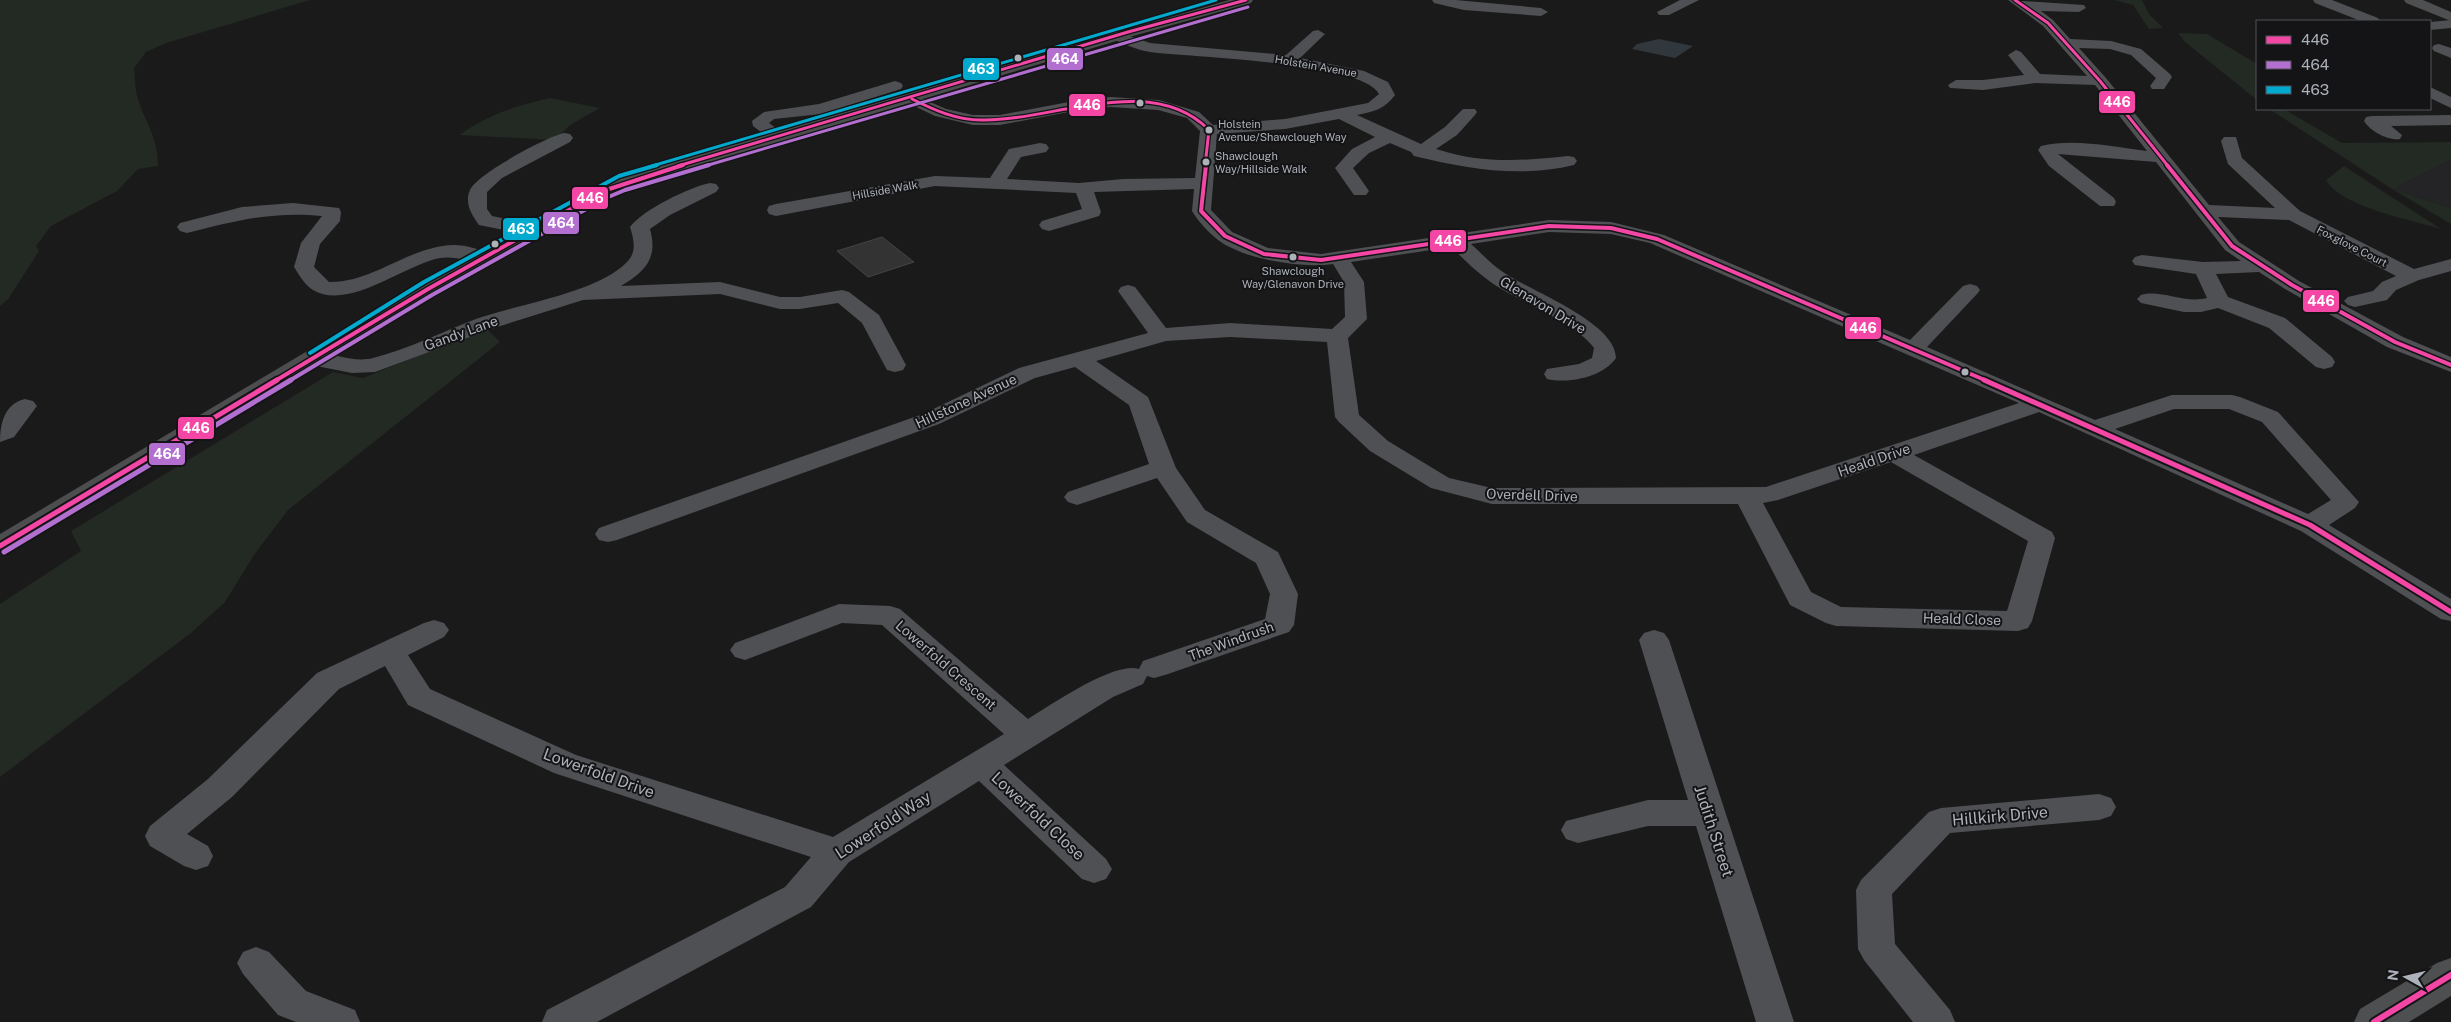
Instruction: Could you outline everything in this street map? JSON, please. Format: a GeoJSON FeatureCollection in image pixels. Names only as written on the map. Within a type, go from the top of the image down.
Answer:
{"type":"FeatureCollection","features":[{"type":"Feature","properties":{"kind":"main road"},"geometry":{"type":"LineString","coordinates":[[0,546],[428,289],[622,183],[780,137],[904,92],[952,84],[1006,70],[1115,35],[1246,0]]}},
{"type":"Feature","properties":{"kind":"street"},"geometry":{"type":"LineString","coordinates":[[1439,0],[1464,6],[1541,12]]}},
{"type":"Feature","properties":{"kind":"street"},"geometry":{"type":"LineString","coordinates":[[1664,12],[1692,0]]}},
{"type":"Feature","properties":{"kind":"street"},"geometry":{"type":"LineString","coordinates":[[2320,0],[2370,20]]}},
{"type":"Feature","properties":{"kind":"street"},"geometry":{"type":"LineString","coordinates":[[2411,0],[2451,17]]}},
{"type":"Feature","properties":{"kind":"street"},"geometry":{"type":"LineString","coordinates":[[2020,4],[2079,8]]}},
{"type":"Feature","properties":{"kind":"street"},"geometry":{"type":"LineString","coordinates":[[2020,4],[2048,22],[2100,82],[2232,246],[2292,285],[2395,342],[2451,366]]}},
{"type":"Feature","properties":{"kind":"street"},"geometry":{"type":"LineString","coordinates":[[2431,26],[2451,24]]}},
{"type":"Feature","properties":{"kind":"street"},"geometry":{"type":"LineString","coordinates":[[1289,60],[1317,34]]}},
{"type":"Feature","properties":{"kind":"street","name":"Holstein Avenue"},"geometry":{"type":"LineString","coordinates":[[1115,35],[1148,47],[1289,60],[1359,74],[1382,86],[1386,95],[1374,107],[1285,124],[1209,130]]}},
{"type":"Feature","properties":{"kind":"street"},"geometry":{"type":"LineString","coordinates":[[2066,43],[2111,45],[2136,52],[2164,77],[2158,86]]}},
{"type":"Feature","properties":{"kind":"street"},"geometry":{"type":"LineString","coordinates":[[2016,55],[2035,78]]}},
{"type":"Feature","properties":{"kind":"street"},"geometry":{"type":"LineString","coordinates":[[1956,85],[1983,85],[2035,78],[2100,82]]}},
{"type":"Feature","properties":{"kind":"street"},"geometry":{"type":"LineString","coordinates":[[780,137],[761,126],[760,121],[770,115],[820,109],[904,92],[941,113],[973,120],[1000,120],[1074,106],[1110,102],[1159,106],[1193,115],[1209,130],[1201,211],[1225,236],[1264,254],[1321,260],[1549,226],[1611,228],[1648,237],[2040,404],[2310,525],[2451,612]]}},
{"type":"Feature","properties":{"kind":"street"},"geometry":{"type":"LineString","coordinates":[[2431,93],[2451,103]]}},
{"type":"Feature","properties":{"kind":"street"},"geometry":{"type":"LineString","coordinates":[[1420,152],[1452,131],[1469,112]]}},
{"type":"Feature","properties":{"kind":"street"},"geometry":{"type":"LineString","coordinates":[[1341,113],[1388,138],[1420,152],[1453,161],[1508,167],[1568,162]]}},
{"type":"Feature","properties":{"kind":"street"},"geometry":{"type":"LineString","coordinates":[[2394,135],[2372,121],[2451,120]]}},
{"type":"Feature","properties":{"kind":"street"},"geometry":{"type":"LineString","coordinates":[[534,230],[486,221],[478,209],[478,191],[496,174],[564,138]]}},
{"type":"Feature","properties":{"kind":"street"},"geometry":{"type":"LineString","coordinates":[[1360,190],[1344,168],[1354,154],[1388,138]]}},
{"type":"Feature","properties":{"kind":"street"},"geometry":{"type":"LineString","coordinates":[[2035,138],[2056,149]]}},
{"type":"Feature","properties":{"kind":"street","name":"Foxglove Court"},"geometry":{"type":"LineString","coordinates":[[2230,141],[2234,160],[2293,215],[2412,276]]}},
{"type":"Feature","properties":{"kind":"street"},"geometry":{"type":"LineString","coordinates":[[995,184],[1015,153],[1040,148]]}},
{"type":"Feature","properties":{"kind":"street"},"geometry":{"type":"LineString","coordinates":[[2073,193],[2101,198],[2055,162],[2047,150],[2056,149],[2159,157]]}},
{"type":"Feature","properties":{"kind":"street","name":"Hillside Walk"},"geometry":{"type":"LineString","coordinates":[[776,210],[935,181],[1084,188],[1123,184],[1204,183]]}},
{"type":"Feature","properties":{"kind":"street"},"geometry":{"type":"LineString","coordinates":[[588,294],[606,286],[636,266],[644,253],[643,235],[640,227],[663,211],[710,188]]}},
{"type":"Feature","properties":{"kind":"street"},"geometry":{"type":"LineString","coordinates":[[1050,225],[1092,212],[1084,188]]}},
{"type":"Feature","properties":{"kind":"street"},"geometry":{"type":"LineString","coordinates":[[187,227],[249,210],[296,207],[332,212],[330,221],[311,243],[304,268],[319,285],[327,288],[362,283],[415,259],[454,250],[485,257]]}},
{"type":"Feature","properties":{"kind":"street","name":"Foxglove Court"},"geometry":{"type":"LineString","coordinates":[[2202,210],[2293,215]]}},
{"type":"Feature","properties":{"kind":"street","name":"Glenavon Drive"},"geometry":{"type":"LineString","coordinates":[[1455,240],[1495,276],[1572,320],[1598,338],[1605,348],[1605,358],[1598,365],[1585,370],[1555,374]]}},
{"type":"Feature","properties":{"kind":"street"},"geometry":{"type":"LineString","coordinates":[[1337,336],[1356,318],[1354,282],[1338,257]]}},
{"type":"Feature","properties":{"kind":"street"},"geometry":{"type":"LineString","coordinates":[[2142,261],[2203,268],[2263,266]]}},
{"type":"Feature","properties":{"kind":"street","name":"Foxglove Court"},"geometry":{"type":"LineString","coordinates":[[2355,301],[2380,296],[2389,286],[2412,276],[2451,265]]}},
{"type":"Feature","properties":{"kind":"street"},"geometry":{"type":"LineString","coordinates":[[2203,268],[2219,300],[2277,323],[2324,362]]}},
{"type":"Feature","properties":{"kind":"street","name":"Gandy Lane"},"geometry":{"type":"LineString","coordinates":[[609,293],[647,277]]}},
{"type":"Feature","properties":{"kind":"street","name":"Gandy Lane"},"geometry":{"type":"LineString","coordinates":[[314,359],[352,366],[375,365],[486,323],[536,307],[588,294],[728,288],[765,300],[800,303],[842,296],[871,320],[895,365]]}},
{"type":"Feature","properties":{"kind":"street"},"geometry":{"type":"LineString","coordinates":[[1913,349],[1970,290]]}},
{"type":"Feature","properties":{"kind":"street"},"geometry":{"type":"LineString","coordinates":[[1128,291],[1161,336]]}},
{"type":"Feature","properties":{"kind":"street"},"geometry":{"type":"LineString","coordinates":[[2148,299],[2179,306],[2202,307],[2219,300]]}},
{"type":"Feature","properties":{"kind":"street","name":"Hillstone Avenue"},"geometry":{"type":"LineString","coordinates":[[608,534],[931,420],[1027,373],[1161,336],[1230,330],[1337,336]]}},
{"type":"Feature","properties":{"kind":"street","name":"Overdell Drive"},"geometry":{"type":"LineString","coordinates":[[1337,336],[1347,417],[1379,446],[1440,483],[1492,496],[1704,498]]}},
{"type":"Feature","properties":{"kind":"street","name":"The Windrush"},"geometry":{"type":"LineString","coordinates":[[1078,359],[1140,402],[1163,468],[1196,516],[1268,558],[1284,594],[1279,625],[1143,672]]}},
{"type":"Feature","properties":{"kind":"street"},"geometry":{"type":"LineString","coordinates":[[2094,428],[2172,402],[2232,402],[2270,417],[2346,502],[2310,525]]}},
{"type":"Feature","properties":{"kind":"street","name":"Heald Drive"},"geometry":{"type":"LineString","coordinates":[[1704,498],[1769,495],[2040,404]]}},
{"type":"Feature","properties":{"kind":"street"},"geometry":{"type":"LineString","coordinates":[[0,435],[5,432],[25,406]]}},
{"type":"Feature","properties":{"kind":"street","name":"Heald Close"},"geometry":{"type":"LineString","coordinates":[[1746,495],[1800,598],[1836,616],[2018,621],[2042,538],[1893,453]]}},
{"type":"Feature","properties":{"kind":"street"},"geometry":{"type":"LineString","coordinates":[[1077,497],[1163,468]]}},
{"type":"Feature","properties":{"kind":"street","name":"Lowerfold Crescent"},"geometry":{"type":"LineString","coordinates":[[745,650],[839,613],[890,616],[1026,735]]}},
{"type":"Feature","properties":{"kind":"street"},"geometry":{"type":"LineString","coordinates":[[196,856],[162,836],[220,788],[328,681],[434,630]]}},
{"type":"Feature","properties":{"kind":"street","name":"Judith Street"},"geometry":{"type":"LineString","coordinates":[[1654,640],[1774,1022]]}},
{"type":"Feature","properties":{"kind":"street","name":"Lowerfold Drive"},"geometry":{"type":"LineString","coordinates":[[390,650],[419,697],[556,760],[837,852]]}},
{"type":"Feature","properties":{"kind":"street","name":"Lowerfold Way"},"geometry":{"type":"LineString","coordinates":[[561,1022],[798,896],[837,852],[1102,689],[1143,672]]}},
{"type":"Feature","properties":{"kind":"street","name":"Lowerfold Close"},"geometry":{"type":"LineString","coordinates":[[981,763],[1094,869]]}},
{"type":"Feature","properties":{"kind":"street","name":"Hillkirk Drive"},"geometry":{"type":"LineString","coordinates":[[1936,1022],[1877,949],[1874,890],[1941,821],[2099,807]]}},
{"type":"Feature","properties":{"kind":"street"},"geometry":{"type":"LineString","coordinates":[[1578,830],[1648,813],[1708,813]]}},
{"type":"Feature","properties":{"kind":"street"},"geometry":{"type":"LineString","coordinates":[[256,963],[292,1003],[341,1022]]}},
{"type":"Feature","properties":{"kind":"street"},"geometry":{"type":"LineString","coordinates":[[2374,1022],[2451,975]]}},
{"type":"Feature","properties":{"kind":"shaded area"},"geometry":{"type":"Polygon","coordinates":[[[0,0],[310,0],[166,43],[146,52],[134,68],[136,88],[139,101],[153,135],[158,166],[138,169],[117,191],[51,226],[36,246],[39,251],[9,298],[0,306],[0,0]]]}},
{"type":"Feature","properties":{"kind":"shaded area"},"geometry":{"type":"Polygon","coordinates":[[[2114,0],[2142,0],[2149,14],[2163,28],[2149,29],[2133,5],[2114,0]]]}},
{"type":"Feature","properties":{"kind":"shaded area"},"geometry":{"type":"Polygon","coordinates":[[[2178,33],[2207,34],[2256,63],[2256,99],[2185,42],[2178,33]]]}},
{"type":"Feature","properties":{"kind":"shaded area"},"geometry":{"type":"Polygon","coordinates":[[[1659,39],[1693,46],[1675,58],[1632,49],[1637,44],[1659,39]]]}},
{"type":"Feature","properties":{"kind":"shaded area"},"geometry":{"type":"Polygon","coordinates":[[[550,98],[600,108],[570,125],[555,140],[459,135],[480,122],[503,112],[550,98]]]}},
{"type":"Feature","properties":{"kind":"shaded area"},"geometry":{"type":"Polygon","coordinates":[[[2271,110],[2286,110],[2342,143],[2451,142],[2451,160],[2393,189],[2451,208],[2451,224],[2392,189],[2271,110]]]}},
{"type":"Feature","properties":{"kind":"shaded area"},"geometry":{"type":"Polygon","coordinates":[[[2451,160],[2451,208],[2392,189],[2451,160]]]}},
{"type":"Feature","properties":{"kind":"shaded area"},"geometry":{"type":"Polygon","coordinates":[[[2344,166],[2441,229],[2396,217],[2346,198],[2326,180],[2344,166]]]}},
{"type":"Feature","properties":{"kind":"shaded area"},"geometry":{"type":"Polygon","coordinates":[[[486,328],[500,342],[288,510],[254,555],[225,602],[191,633],[0,777],[0,604],[81,551],[71,531],[333,372],[363,378],[486,328]]]}},
{"type":"Feature","properties":{"kind":"building"},"geometry":{"type":"Polygon","coordinates":[[[882,237],[914,262],[868,277],[837,251],[882,237]]]}},
{"type":"Feature","properties":{"kind":"transit line","name":"463"},"geometry":{"type":"LineString","coordinates":[[310,353],[424,282],[619,176],[1216,0]]}},
{"type":"Feature","properties":{"kind":"transit line","name":"446"},"geometry":{"type":"LineString","coordinates":[[0,546],[428,289],[603,191],[622,183],[1128,32],[1246,0]]}},
{"type":"Feature","properties":{"kind":"transit line","name":"446"},"geometry":{"type":"LineString","coordinates":[[2015,0],[2048,23],[2100,81],[2232,246],[2292,285],[2395,342],[2451,365]]}},
{"type":"Feature","properties":{"kind":"transit line","name":"464"},"geometry":{"type":"LineString","coordinates":[[4,552],[432,295],[606,198],[625,190],[1130,40],[1248,7]]}},
{"type":"Feature","properties":{"kind":"transit line","name":"446"},"geometry":{"type":"LineString","coordinates":[[912,99],[934,110],[973,120],[999,119],[1078,106],[1117,102],[1156,104],[1175,108],[1192,115],[1209,130],[1201,211],[1225,236],[1264,254],[1321,260],[1549,226],[1611,228],[1657,239],[2040,404],[2310,525],[2451,612]]}},
{"type":"Feature","properties":{"kind":"transit line","name":"446"},"geometry":{"type":"LineString","coordinates":[[2374,1022],[2451,975]]}},
{"type":"Feature","properties":{"kind":"place","name":"Holstein Avenue/Shawclough Way"},"geometry":{"type":"Point","coordinates":[1209,130]}},
{"type":"Feature","properties":{"kind":"place","name":"Shawclough Way/Hillside Walk"},"geometry":{"type":"Point","coordinates":[1206,162]}},
{"type":"Feature","properties":{"kind":"place","name":"Shawclough Way/Glenavon Drive"},"geometry":{"type":"Point","coordinates":[1293,257]}}]}
